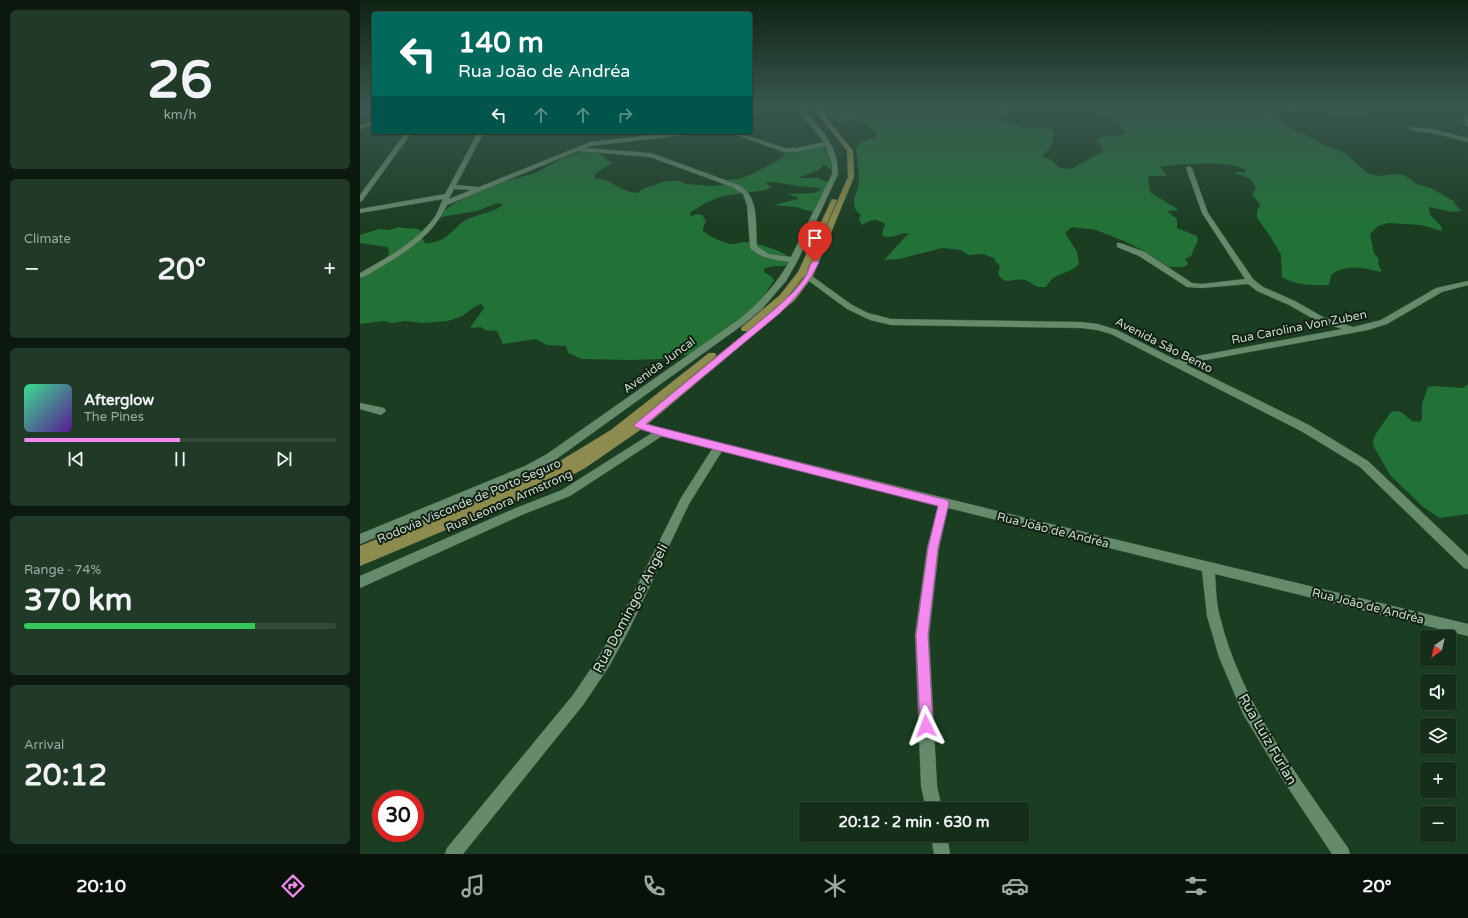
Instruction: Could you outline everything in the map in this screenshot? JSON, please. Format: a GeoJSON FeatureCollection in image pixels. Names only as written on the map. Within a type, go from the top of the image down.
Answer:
{"type":"FeatureCollection","features":[{"type":"Feature","properties":{"kind":"main road","name":"Rodovia Visconde de Porto Seguro"},"geometry":{"type":"LineString","coordinates":[[360,551],[550,472],[576,459],[626,424],[764,314],[806,274],[844,176],[846,166],[841,147]]}},
{"type":"Feature","properties":{"kind":"main road","name":"Rodovia Visconde de Porto Seguro"},"geometry":{"type":"LineString","coordinates":[[360,561],[553,480],[581,465],[639,425],[778,311],[792,298],[806,274],[851,177],[850,151],[848,147]]}},
{"type":"Feature","properties":{"kind":"street"},"geometry":{"type":"LineString","coordinates":[[360,200],[398,147]]}},
{"type":"Feature","properties":{"kind":"street"},"geometry":{"type":"LineString","coordinates":[[360,276],[399,254],[429,228],[438,217],[446,196],[473,147]]}},
{"type":"Feature","properties":{"kind":"street"},"geometry":{"type":"LineString","coordinates":[[443,204],[584,147]]}},
{"type":"Feature","properties":{"kind":"street"},"geometry":{"type":"LineString","coordinates":[[775,147],[784,150],[796,150],[811,147]]}},
{"type":"Feature","properties":{"kind":"street","name":"Avenida Juncal"},"geometry":{"type":"LineString","coordinates":[[360,539],[529,469],[551,457],[741,322],[771,294],[782,281],[794,260],[835,174],[835,160],[830,147]]}},
{"type":"Feature","properties":{"kind":"street"},"geometry":{"type":"LineString","coordinates":[[576,149],[651,155],[734,186],[747,195],[751,203],[753,246],[756,251],[774,258],[794,260]]}},
{"type":"Feature","properties":{"kind":"street"},"geometry":{"type":"LineString","coordinates":[[1189,168],[1205,213],[1250,282],[1260,290],[1292,303],[1320,320],[1354,331]]}},
{"type":"Feature","properties":{"kind":"street"},"geometry":{"type":"LineString","coordinates":[[452,186],[482,189]]}},
{"type":"Feature","properties":{"kind":"street"},"geometry":{"type":"LineString","coordinates":[[360,211],[446,196]]}},
{"type":"Feature","properties":{"kind":"street"},"geometry":{"type":"LineString","coordinates":[[1120,245],[1142,254],[1190,285],[1208,286],[1250,282]]}},
{"type":"Feature","properties":{"kind":"street","name":"Avenida São Bento"},"geometry":{"type":"LineString","coordinates":[[806,274],[847,305],[866,316],[878,320],[891,322],[1098,327],[1114,332],[1305,428],[1364,464],[1468,564]]}},
{"type":"Feature","properties":{"kind":"street","name":"Rua Carolina Von Zuben"},"geometry":{"type":"LineString","coordinates":[[1174,363],[1354,331],[1384,322],[1439,290],[1468,283]]}},
{"type":"Feature","properties":{"kind":"street"},"geometry":{"type":"LineString","coordinates":[[1320,320],[1329,335]]}},
{"type":"Feature","properties":{"kind":"street"},"geometry":{"type":"LineString","coordinates":[[360,406],[381,411]]}},
{"type":"Feature","properties":{"kind":"street","name":"Rua João de Andréa"},"geometry":{"type":"LineString","coordinates":[[639,425],[718,447],[944,503],[1468,630]]}},
{"type":"Feature","properties":{"kind":"street","name":"Rua Leonora Armstrong"},"geometry":{"type":"LineString","coordinates":[[360,582],[520,511],[566,493],[661,432]]}},
{"type":"Feature","properties":{"kind":"street","name":"Rua Domingos Angeli"},"geometry":{"type":"LineString","coordinates":[[453,854],[578,700],[603,663],[623,628],[685,501],[718,447]]}},
{"type":"Feature","properties":{"kind":"street"},"geometry":{"type":"LineString","coordinates":[[932,802],[929,786],[922,635],[933,548],[944,503]]}},
{"type":"Feature","properties":{"kind":"street","name":"Rua Luiz Furlan"},"geometry":{"type":"LineString","coordinates":[[1208,568],[1213,616],[1226,657],[1248,709],[1288,776],[1342,854]]}},
{"type":"Feature","properties":{"kind":"street"},"geometry":{"type":"LineString","coordinates":[[940,842],[942,854]]}},
{"type":"Feature","properties":{"kind":"green space"},"geometry":{"type":"Polygon","coordinates":[[[792,147],[794,147],[795,149],[820,147],[828,149],[831,156],[828,157],[834,164],[833,168],[831,169],[823,165],[819,170],[798,178],[818,178],[828,182],[818,212],[812,212],[796,207],[774,205],[798,199],[797,197],[787,194],[813,193],[819,191],[821,188],[774,182],[765,183],[771,187],[766,190],[723,196],[707,202],[691,212],[691,216],[698,214],[702,215],[706,221],[703,231],[715,239],[729,244],[747,242],[758,244],[779,251],[794,261],[783,266],[772,266],[764,269],[764,272],[774,280],[759,304],[696,353],[662,359],[582,359],[568,353],[566,346],[547,345],[536,339],[503,344],[497,331],[485,330],[481,327],[470,328],[484,308],[481,304],[462,316],[448,321],[423,323],[405,321],[392,323],[383,321],[360,324],[360,275],[388,258],[389,250],[387,247],[360,243],[360,235],[379,229],[389,230],[399,227],[422,231],[421,237],[426,244],[440,240],[445,238],[466,220],[494,210],[503,205],[497,203],[477,211],[441,217],[449,207],[482,188],[535,173],[559,160],[583,151],[598,153],[612,163],[595,174],[595,179],[606,180],[625,190],[638,193],[642,189],[665,181],[680,181],[686,184],[711,186],[721,185],[730,179],[748,176],[779,160],[784,156],[784,151],[792,147]]]}},
{"type":"Feature","properties":{"kind":"green space"},"geometry":{"type":"Polygon","coordinates":[[[1050,147],[1042,157],[1050,159],[1060,168],[1071,169],[1102,152],[1103,147],[1330,147],[1345,153],[1367,173],[1379,176],[1394,174],[1404,175],[1417,184],[1431,188],[1455,202],[1461,211],[1452,212],[1429,207],[1430,215],[1441,226],[1442,231],[1421,225],[1388,223],[1378,226],[1370,234],[1374,253],[1379,259],[1378,264],[1381,272],[1361,268],[1349,268],[1337,271],[1331,275],[1329,285],[1305,284],[1293,282],[1282,277],[1281,255],[1257,218],[1257,211],[1260,205],[1252,194],[1256,189],[1254,184],[1250,179],[1233,172],[1245,172],[1246,170],[1239,167],[1217,164],[1192,164],[1160,167],[1167,176],[1148,176],[1150,192],[1179,210],[1167,211],[1177,219],[1177,228],[1197,236],[1198,240],[1191,256],[1185,259],[1188,264],[1184,267],[1169,267],[1146,252],[1124,241],[1096,230],[1072,227],[1065,233],[1077,252],[1079,264],[1075,268],[1053,278],[1046,287],[1038,287],[1021,279],[1004,280],[998,274],[1000,266],[994,260],[996,259],[983,254],[968,255],[961,250],[942,248],[899,259],[884,260],[909,233],[887,237],[883,236],[882,234],[885,224],[879,221],[868,221],[862,225],[859,219],[861,215],[854,207],[854,198],[859,180],[856,148],[1050,147]]]}},
{"type":"Feature","properties":{"kind":"green space"},"geometry":{"type":"Polygon","coordinates":[[[1468,384],[1468,514],[1440,518],[1423,507],[1390,475],[1374,447],[1373,442],[1375,435],[1391,412],[1401,412],[1412,421],[1420,422],[1422,419],[1422,404],[1428,387],[1463,388],[1468,384]]]}},
{"type":"Feature","properties":{"kind":"route"},"geometry":{"type":"LineString","coordinates":[[815,262],[809,276],[792,298],[778,311],[639,425],[661,432],[944,503],[933,548],[922,635],[926,726]]}}]}
